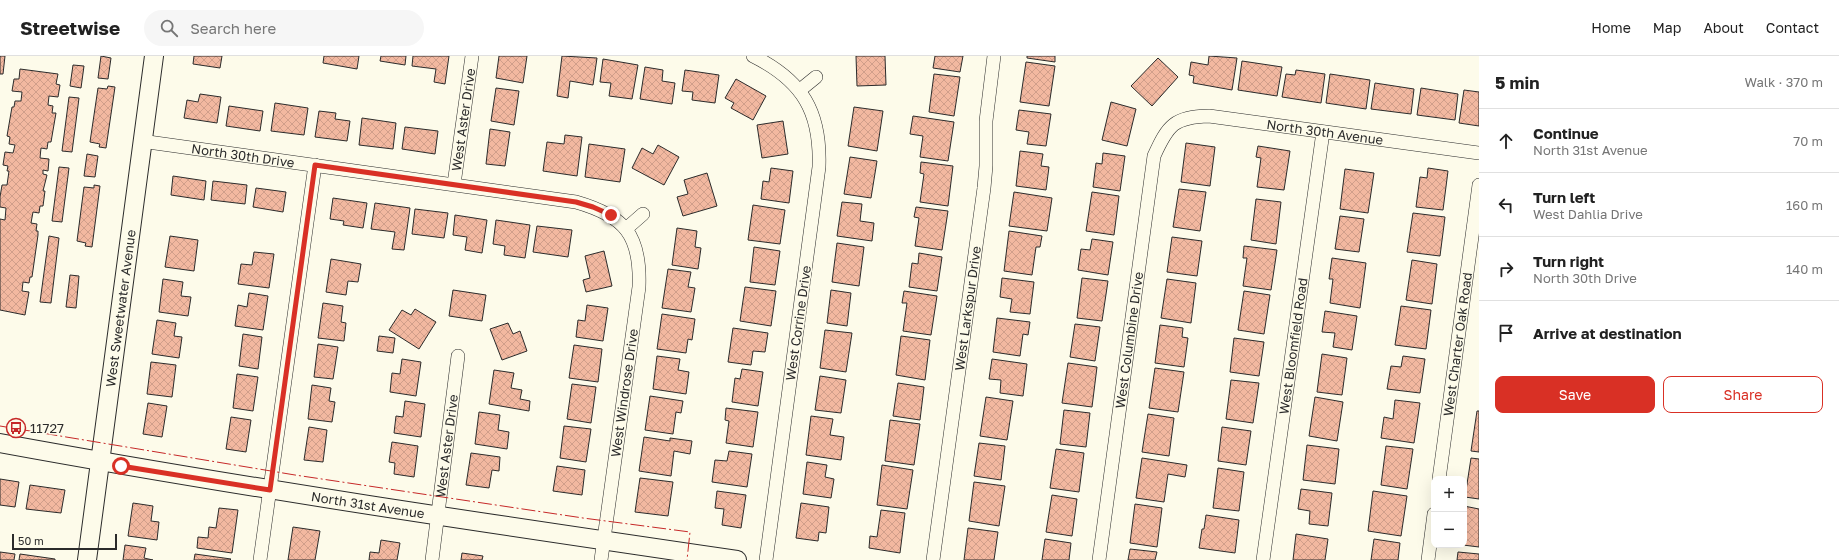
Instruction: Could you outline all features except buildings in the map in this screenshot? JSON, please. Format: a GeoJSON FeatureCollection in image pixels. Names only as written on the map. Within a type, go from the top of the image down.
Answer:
{"type":"FeatureCollection","features":[{"type":"Feature","properties":{"kind":"street","name":"West Sweetwater Avenue"},"geometry":{"type":"LineString","coordinates":[[87,560],[141,142],[154,56]]}},
{"type":"Feature","properties":{"kind":"street","name":"West Aster Drive"},"geometry":{"type":"LineString","coordinates":[[454,184],[472,56]]}},
{"type":"Feature","properties":{"kind":"street"},"geometry":{"type":"LineString","coordinates":[[753,56],[779,70],[800,90],[816,78]]}},
{"type":"Feature","properties":{"kind":"street","name":"West Larkspur Drive"},"geometry":{"type":"LineString","coordinates":[[933,560],[984,188],[986,166],[986,121],[994,56]]}},
{"type":"Feature","properties":{"kind":"street","name":"West Corrine Drive"},"geometry":{"type":"LineString","coordinates":[[766,560],[819,167],[820,149],[815,121],[800,90]]}},
{"type":"Feature","properties":{"kind":"street","name":"North 30th Avenue"},"geometry":{"type":"LineString","coordinates":[[1173,124],[1184,118],[1209,116],[1479,153]]}},
{"type":"Feature","properties":{"kind":"street","name":"West Columbine Drive"},"geometry":{"type":"LineString","coordinates":[[1099,560],[1154,156],[1161,140],[1173,124]]}},
{"type":"Feature","properties":{"kind":"street","name":"West Bloomfield Road"},"geometry":{"type":"LineString","coordinates":[[1263,560],[1322,132]]}},
{"type":"Feature","properties":{"kind":"street","name":"North 30th Drive"},"geometry":{"type":"LineString","coordinates":[[141,142],[576,202],[593,207],[611,215],[627,228]]}},
{"type":"Feature","properties":{"kind":"street"},"geometry":{"type":"LineString","coordinates":[[260,560],[315,165]]}},
{"type":"Feature","properties":{"kind":"street","name":"West Charter Oak Road"},"geometry":{"type":"LineString","coordinates":[[1439,476],[1479,185]]}},
{"type":"Feature","properties":{"kind":"street"},"geometry":{"type":"LineString","coordinates":[[627,228],[643,214]]}},
{"type":"Feature","properties":{"kind":"street","name":"West Windrose Drive"},"geometry":{"type":"LineString","coordinates":[[601,560],[639,287],[640,270],[638,255],[627,228]]}},
{"type":"Feature","properties":{"kind":"street","name":"West Aster Drive"},"geometry":{"type":"LineString","coordinates":[[432,560],[458,356]]}},
{"type":"Feature","properties":{"kind":"street","name":"North 31st Avenue"},"geometry":{"type":"LineString","coordinates":[[0,443],[100,462],[270,490],[737,560]]}},
{"type":"Feature","properties":{"kind":"street"},"geometry":{"type":"LineString","coordinates":[[1428,560],[1431,537]]}},
{"type":"Feature","properties":{"kind":"power"},"geometry":{"type":"LineString","coordinates":[[0,426],[295,475],[583,518],[690,532],[687,560]]}},
{"type":"Feature","properties":{"kind":"place","name":"11727"},"geometry":{"type":"Point","coordinates":[16,428]}},
{"type":"Feature","properties":{"kind":"route"},"geometry":{"type":"LineString","coordinates":[[121,466],[270,490],[315,165],[576,202],[593,207],[611,215]]}}]}
